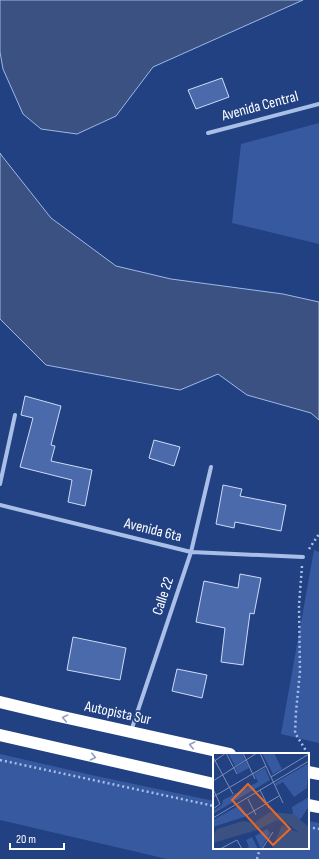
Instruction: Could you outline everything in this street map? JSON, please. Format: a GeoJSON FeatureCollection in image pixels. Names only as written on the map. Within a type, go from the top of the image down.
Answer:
{"type":"FeatureCollection","features":[{"type":"Feature","properties":{"kind":"highway","name":"Autopista Sur"},"geometry":{"type":"LineString","coordinates":[[0,702],[226,753]]}},
{"type":"Feature","properties":{"kind":"highway"},"geometry":{"type":"LineString","coordinates":[[0,735],[213,784]]}},
{"type":"Feature","properties":{"kind":"highway"},"geometry":{"type":"LineString","coordinates":[[309,772],[319,774]]}},
{"type":"Feature","properties":{"kind":"highway"},"geometry":{"type":"LineString","coordinates":[[309,805],[319,807]]}},
{"type":"Feature","properties":{"kind":"street","name":"Avenida Central"},"geometry":{"type":"LineString","coordinates":[[208,133],[319,104]]}},
{"type":"Feature","properties":{"kind":"street"},"geometry":{"type":"LineString","coordinates":[[0,484],[15,415]]}},
{"type":"Feature","properties":{"kind":"street","name":"Calle 22"},"geometry":{"type":"LineString","coordinates":[[131,732],[191,552],[211,467]]}},
{"type":"Feature","properties":{"kind":"street","name":"Avenida 6ta"},"geometry":{"type":"LineString","coordinates":[[0,505],[191,552],[303,557]]}},
{"type":"Feature","properties":{"kind":"path"},"geometry":{"type":"LineString","coordinates":[[307,753],[295,733],[300,671],[299,605],[303,557],[319,534]]}},
{"type":"Feature","properties":{"kind":"path"},"geometry":{"type":"LineString","coordinates":[[0,760],[213,806]]}},
{"type":"Feature","properties":{"kind":"path"},"geometry":{"type":"LineString","coordinates":[[309,827],[319,829]]}},
{"type":"Feature","properties":{"kind":"path"},"geometry":{"type":"LineString","coordinates":[[257,859],[260,849]]}},
{"type":"Feature","properties":{"kind":"shaded area"},"geometry":{"type":"Polygon","coordinates":[[[0,0],[303,0],[153,67],[116,116],[77,134],[41,129],[23,114],[3,69],[0,52],[0,0]]]}},
{"type":"Feature","properties":{"kind":"shaded area"},"geometry":{"type":"Polygon","coordinates":[[[319,123],[319,244],[232,223],[241,144],[319,123]]]}},
{"type":"Feature","properties":{"kind":"shaded area"},"geometry":{"type":"Polygon","coordinates":[[[0,153],[51,218],[116,266],[171,279],[283,294],[319,302],[319,420],[311,413],[247,395],[218,374],[180,390],[46,365],[0,319],[0,153]]]}},
{"type":"Feature","properties":{"kind":"shaded area"},"geometry":{"type":"Polygon","coordinates":[[[314,550],[319,552],[319,743],[281,734],[314,550]]]}},
{"type":"Feature","properties":{"kind":"shaded area"},"geometry":{"type":"Polygon","coordinates":[[[0,754],[213,801],[213,849],[309,849],[309,821],[319,823],[319,859],[167,859],[0,820],[0,754]]]}},
{"type":"Feature","properties":{"kind":"building"},"geometry":{"type":"Polygon","coordinates":[[[222,78],[229,97],[196,109],[188,90],[222,78]]]}},
{"type":"Feature","properties":{"kind":"building"},"geometry":{"type":"Polygon","coordinates":[[[25,396],[61,406],[51,445],[55,446],[51,461],[92,470],[85,506],[68,502],[72,480],[20,467],[33,418],[21,415],[25,396]]]}},
{"type":"Feature","properties":{"kind":"building"},"geometry":{"type":"Polygon","coordinates":[[[154,440],[180,447],[174,466],[149,458],[154,440]]]}},
{"type":"Feature","properties":{"kind":"building"},"geometry":{"type":"Polygon","coordinates":[[[223,485],[242,489],[240,496],[286,505],[281,531],[235,522],[234,528],[216,524],[223,485]]]}},
{"type":"Feature","properties":{"kind":"building"},"geometry":{"type":"Polygon","coordinates":[[[240,574],[261,578],[254,614],[250,613],[243,665],[221,662],[225,628],[196,622],[204,581],[238,588],[240,574]]]}},
{"type":"Feature","properties":{"kind":"building"},"geometry":{"type":"Polygon","coordinates":[[[73,637],[126,648],[120,680],[67,670],[73,637]]]}},
{"type":"Feature","properties":{"kind":"building"},"geometry":{"type":"Polygon","coordinates":[[[177,669],[207,675],[202,698],[172,691],[177,669]]]}}]}
